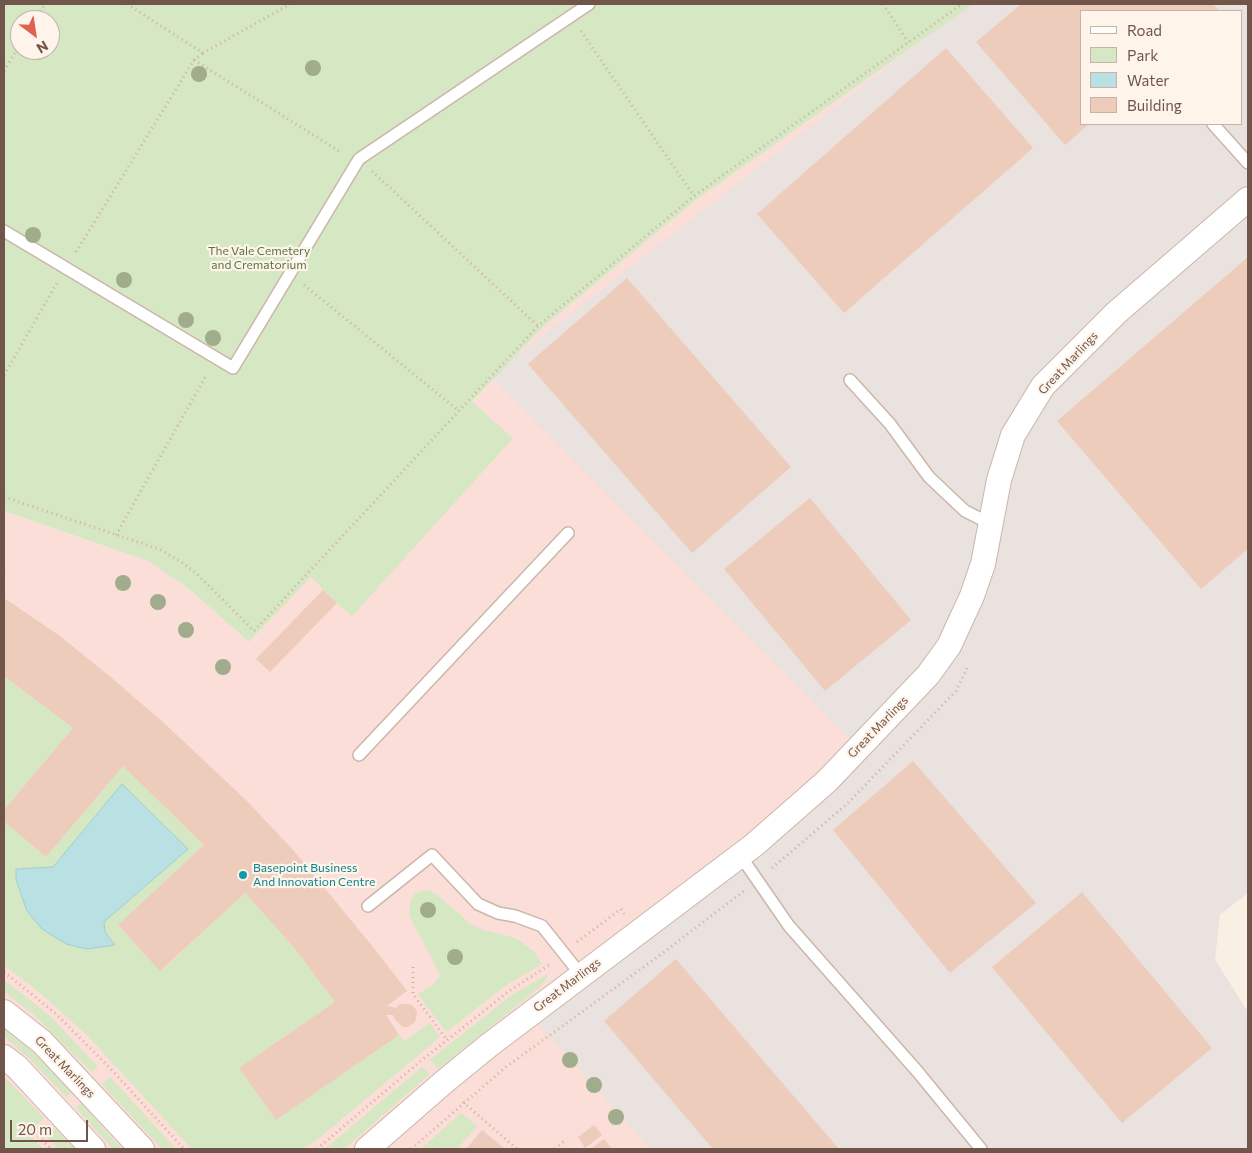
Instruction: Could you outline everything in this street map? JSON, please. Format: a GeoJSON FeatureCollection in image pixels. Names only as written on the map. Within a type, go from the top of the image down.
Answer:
{"type":"FeatureCollection","features":[{"type":"Feature","properties":{"kind":"street","name":"Great Marlings"},"geometry":{"type":"LineString","coordinates":[[367,1149],[444,1082],[580,975],[740,855],[827,781],[928,674],[949,646],[972,596],[983,564],[1000,480],[1013,435],[1043,386],[1116,313],[1248,199]]}},
{"type":"Feature","properties":{"kind":"street","name":"Great Marlings"},"geometry":{"type":"LineString","coordinates":[[4,1012],[42,1042],[142,1149]]}},
{"type":"Feature","properties":{"kind":"street"},"geometry":{"type":"LineString","coordinates":[[4,1057],[30,1080],[93,1149]]}},
{"type":"Feature","properties":{"kind":"lane"},"geometry":{"type":"LineString","coordinates":[[4,232],[233,368],[358,161],[589,4]]}},
{"type":"Feature","properties":{"kind":"lane"},"geometry":{"type":"LineString","coordinates":[[1214,125],[1248,163]]}},
{"type":"Feature","properties":{"kind":"lane"},"geometry":{"type":"LineString","coordinates":[[850,380],[890,424],[929,477],[964,511],[991,524]]}},
{"type":"Feature","properties":{"kind":"lane"},"geometry":{"type":"LineString","coordinates":[[359,755],[568,533]]}},
{"type":"Feature","properties":{"kind":"lane"},"geometry":{"type":"LineString","coordinates":[[368,906],[432,855],[478,904],[498,913],[515,916],[542,926],[580,975]]}},
{"type":"Feature","properties":{"kind":"lane"},"geometry":{"type":"LineString","coordinates":[[740,855],[789,926],[917,1072],[981,1149]]}},
{"type":"Feature","properties":{"kind":"path"},"geometry":{"type":"LineString","coordinates":[[127,4],[203,53]]}},
{"type":"Feature","properties":{"kind":"path"},"geometry":{"type":"LineString","coordinates":[[4,375],[65,268],[194,60],[203,53],[290,4]]}},
{"type":"Feature","properties":{"kind":"path"},"geometry":{"type":"LineString","coordinates":[[883,4],[908,42]]}},
{"type":"Feature","properties":{"kind":"path"},"geometry":{"type":"LineString","coordinates":[[4,497],[159,549],[196,573],[254,631],[538,326],[694,196],[962,4]]}},
{"type":"Feature","properties":{"kind":"path"},"geometry":{"type":"LineString","coordinates":[[570,16],[694,196]]}},
{"type":"Feature","properties":{"kind":"path"},"geometry":{"type":"LineString","coordinates":[[4,71],[11,60]]}},
{"type":"Feature","properties":{"kind":"path"},"geometry":{"type":"LineString","coordinates":[[194,60],[358,161],[538,326]]}},
{"type":"Feature","properties":{"kind":"path"},"geometry":{"type":"LineString","coordinates":[[290,273],[459,411]]}},
{"type":"Feature","properties":{"kind":"path"},"geometry":{"type":"LineString","coordinates":[[116,534],[216,358]]}},
{"type":"Feature","properties":{"kind":"path"},"geometry":{"type":"LineString","coordinates":[[317,1149],[447,1040],[509,991],[544,970],[563,953],[621,909]]}},
{"type":"Feature","properties":{"kind":"path"},"geometry":{"type":"LineString","coordinates":[[413,967],[413,994],[447,1040]]}},
{"type":"Feature","properties":{"kind":"path"},"geometry":{"type":"LineString","coordinates":[[4,972],[55,1013],[110,1068],[184,1149]]}},
{"type":"Feature","properties":{"kind":"path"},"geometry":{"type":"LineString","coordinates":[[464,1102],[517,1149]]}},
{"type":"Feature","properties":{"kind":"path"},"geometry":{"type":"LineString","coordinates":[[37,1134],[51,1149]]}},
{"type":"Feature","properties":{"kind":"path"},"geometry":{"type":"LineString","coordinates":[[555,1149],[564,1141]]}},
{"type":"Feature","properties":{"kind":"shaded area"},"geometry":{"type":"Polygon","coordinates":[[[968,4],[1248,4],[1248,893],[1220,914],[1215,960],[1248,1012],[1248,1149],[651,1149],[529,1014],[858,748],[491,376],[968,4]]]}},
{"type":"Feature","properties":{"kind":"shaded area"},"geometry":{"type":"Polygon","coordinates":[[[973,4],[1248,4],[1248,893],[1208,924],[1215,960],[1248,1012],[1248,1149],[4,1149],[4,511],[148,561],[189,589],[249,642],[542,328],[696,200],[973,4]]]}},
{"type":"Feature","properties":{"kind":"green space","name":"The Vale Cemetery and Crematorium"},"geometry":{"type":"Polygon","coordinates":[[[4,4],[973,4],[696,200],[542,328],[472,402],[513,438],[352,616],[311,577],[249,642],[189,589],[148,561],[4,511],[4,4]]]}},
{"type":"Feature","properties":{"kind":"green space"},"geometry":{"type":"Polygon","coordinates":[[[4,676],[73,728],[4,810],[4,676]]]}},
{"type":"Feature","properties":{"kind":"green space"},"geometry":{"type":"Polygon","coordinates":[[[123,766],[204,845],[118,926],[161,971],[245,893],[293,946],[335,1002],[239,1068],[276,1120],[399,1035],[404,1041],[430,1023],[440,1037],[318,1139],[303,1149],[191,1148],[88,1036],[37,990],[4,965],[4,821],[46,857],[123,766]],[[188,849],[53,867],[16,870],[105,932],[104,922],[188,849]]]}},
{"type":"Feature","properties":{"kind":"green space"},"geometry":{"type":"Polygon","coordinates":[[[429,890],[472,925],[520,941],[534,952],[542,964],[505,986],[446,1032],[418,994],[433,985],[440,974],[410,917],[409,911],[411,900],[415,894],[429,890]]]}},
{"type":"Feature","properties":{"kind":"green space"},"geometry":{"type":"Polygon","coordinates":[[[548,974],[539,988],[438,1069],[430,1060],[512,995],[548,974]]]}},
{"type":"Feature","properties":{"kind":"green space"},"geometry":{"type":"Polygon","coordinates":[[[4,980],[50,1016],[98,1067],[92,1072],[32,1013],[4,992],[4,980]]]}},
{"type":"Feature","properties":{"kind":"green space"},"geometry":{"type":"Polygon","coordinates":[[[4,1028],[35,1054],[71,1092],[66,1097],[30,1059],[4,1036],[4,1028]]]}},
{"type":"Feature","properties":{"kind":"green space"},"geometry":{"type":"Polygon","coordinates":[[[422,1067],[430,1074],[344,1149],[325,1149],[422,1067]]]}},
{"type":"Feature","properties":{"kind":"green space"},"geometry":{"type":"Polygon","coordinates":[[[4,1077],[44,1118],[28,1133],[43,1149],[4,1149],[4,1077]]]}},
{"type":"Feature","properties":{"kind":"green space"},"geometry":{"type":"Polygon","coordinates":[[[110,1077],[176,1149],[162,1149],[102,1084],[110,1077]]]}},
{"type":"Feature","properties":{"kind":"green space"},"geometry":{"type":"Polygon","coordinates":[[[81,1103],[122,1149],[113,1149],[76,1108],[81,1103]]]}},
{"type":"Feature","properties":{"kind":"green space"},"geometry":{"type":"Polygon","coordinates":[[[461,1113],[477,1126],[457,1149],[421,1149],[461,1113]]]}},
{"type":"Feature","properties":{"kind":"green space"},"geometry":{"type":"Polygon","coordinates":[[[56,1129],[74,1149],[58,1149],[47,1137],[56,1129]]]}},
{"type":"Feature","properties":{"kind":"water"},"geometry":{"type":"Polygon","coordinates":[[[122,784],[188,849],[104,922],[105,932],[115,945],[87,949],[66,944],[42,929],[27,911],[16,880],[16,869],[53,867],[122,784]]]}},
{"type":"Feature","properties":{"kind":"building"},"geometry":{"type":"Polygon","coordinates":[[[1021,4],[1213,4],[1219,10],[1080,10],[1080,125],[1088,125],[1065,145],[976,42],[1021,4]]]}},
{"type":"Feature","properties":{"kind":"building"},"geometry":{"type":"Polygon","coordinates":[[[946,48],[1033,148],[844,313],[757,214],[946,48]]]}},
{"type":"Feature","properties":{"kind":"building"},"geometry":{"type":"Polygon","coordinates":[[[1248,257],[1248,549],[1201,589],[1057,421],[1248,257]]]}},
{"type":"Feature","properties":{"kind":"building"},"geometry":{"type":"Polygon","coordinates":[[[627,278],[791,467],[692,553],[528,364],[627,278]]]}},
{"type":"Feature","properties":{"kind":"building"},"geometry":{"type":"Polygon","coordinates":[[[810,498],[911,620],[825,691],[724,569],[810,498]]]}},
{"type":"Feature","properties":{"kind":"building"},"geometry":{"type":"Polygon","coordinates":[[[323,590],[337,603],[270,672],[256,659],[323,590]]]}},
{"type":"Feature","properties":{"kind":"building","name":"Basepoint Business And Innovation Centre"},"geometry":{"type":"Polygon","coordinates":[[[4,598],[60,636],[113,679],[165,724],[247,801],[294,851],[407,991],[387,1006],[396,1008],[400,1004],[410,1004],[417,1013],[415,1022],[408,1027],[403,1027],[395,1020],[393,1015],[386,1015],[399,1035],[276,1120],[239,1068],[335,1002],[293,946],[245,893],[160,971],[118,925],[204,845],[123,766],[46,857],[4,821],[4,810],[73,728],[4,676],[4,598]]]}},
{"type":"Feature","properties":{"kind":"building"},"geometry":{"type":"Polygon","coordinates":[[[913,761],[1036,903],[950,973],[833,830],[913,761]]]}},
{"type":"Feature","properties":{"kind":"building"},"geometry":{"type":"Polygon","coordinates":[[[1082,892],[1212,1048],[1122,1123],[992,967],[1082,892]]]}},
{"type":"Feature","properties":{"kind":"building"},"geometry":{"type":"Polygon","coordinates":[[[676,959],[839,1149],[713,1149],[604,1021],[676,959]]]}},
{"type":"Feature","properties":{"kind":"building"},"geometry":{"type":"Polygon","coordinates":[[[594,1125],[602,1135],[585,1148],[578,1137],[594,1125]]]}},
{"type":"Feature","properties":{"kind":"building"},"geometry":{"type":"Polygon","coordinates":[[[482,1130],[505,1149],[466,1149],[482,1130]]]}},
{"type":"Feature","properties":{"kind":"building"},"geometry":{"type":"Polygon","coordinates":[[[604,1139],[612,1149],[592,1148],[604,1139]]]}},
{"type":"Feature","properties":{"kind":"place","name":"Basepoint Business And Innovation Centre"},"geometry":{"type":"Point","coordinates":[243,875]}}]}
